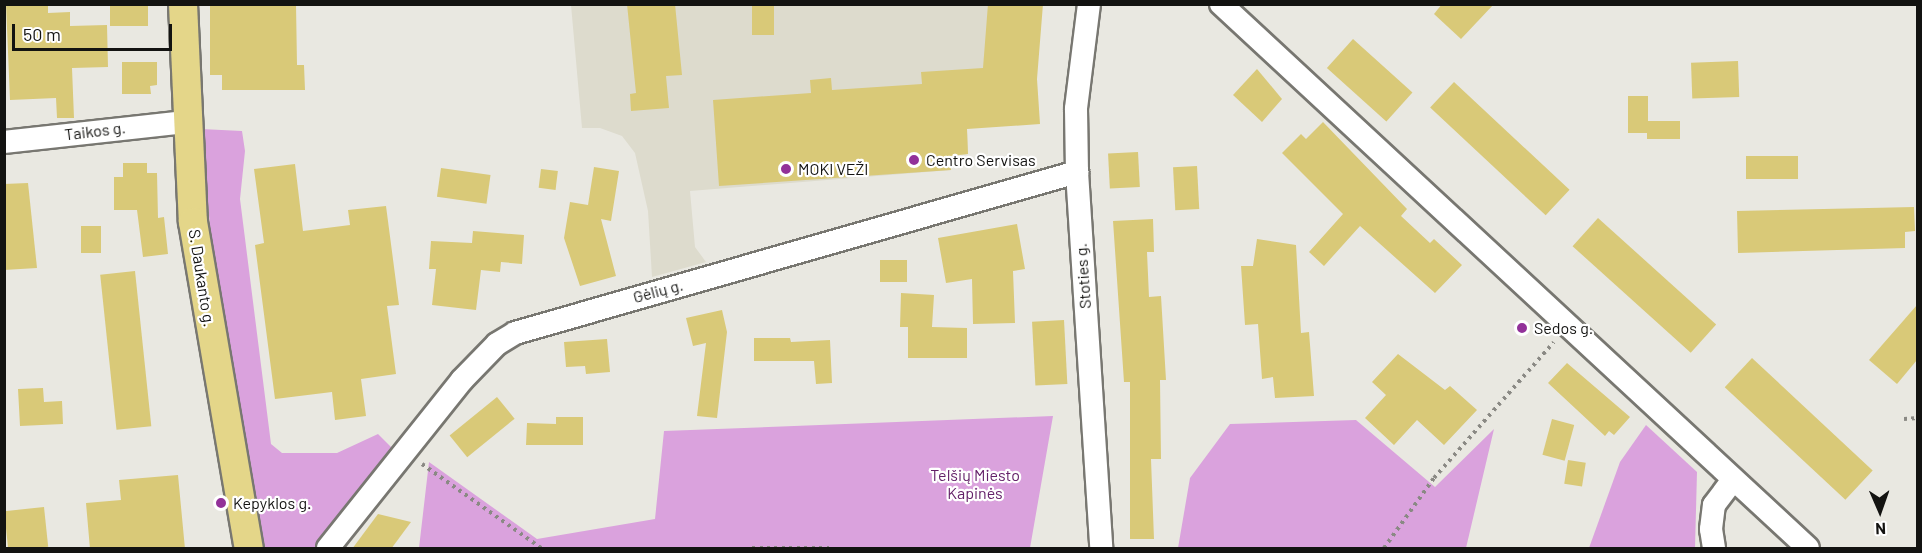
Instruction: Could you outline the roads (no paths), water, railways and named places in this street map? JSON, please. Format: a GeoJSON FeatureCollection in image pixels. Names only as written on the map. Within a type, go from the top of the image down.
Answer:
{"type":"FeatureCollection","features":[{"type":"Feature","properties":{"kind":"main road","name":"S. Daukanto g."},"geometry":{"type":"LineString","coordinates":[[183,4],[186,122],[193,222],[249,549]]}},
{"type":"Feature","properties":{"kind":"street","name":"Stoties g."},"geometry":{"type":"LineString","coordinates":[[1089,4],[1076,110],[1077,172],[1101,549]]}},
{"type":"Feature","properties":{"kind":"street"},"geometry":{"type":"LineString","coordinates":[[1221,4],[1808,549]]}},
{"type":"Feature","properties":{"kind":"street","name":"Taikos g."},"geometry":{"type":"LineString","coordinates":[[4,142],[186,122]]}},
{"type":"Feature","properties":{"kind":"street","name":"Gėlių g."},"geometry":{"type":"LineString","coordinates":[[328,549],[462,380],[497,344],[515,333],[1077,172]]}},
{"type":"Feature","properties":{"kind":"street"},"geometry":{"type":"LineString","coordinates":[[1714,549],[1711,530],[1714,505],[1733,480]]}},
{"type":"Feature","properties":{"kind":"place","name":"Centro Servisas"},"geometry":{"type":"Point","coordinates":[914,160]}},
{"type":"Feature","properties":{"kind":"place","name":"MOKI VEŽI"},"geometry":{"type":"Point","coordinates":[786,169]}},
{"type":"Feature","properties":{"kind":"place","name":"Sedos g."},"geometry":{"type":"Point","coordinates":[1522,328]}},
{"type":"Feature","properties":{"kind":"place","name":"Kepyklos g."},"geometry":{"type":"Point","coordinates":[221,503]}},
{"type":"Feature","properties":{"kind":"park label","name":"Telšių Miesto Kapinės"},"geometry":{"type":"Point","coordinates":[975,484]}}]}
